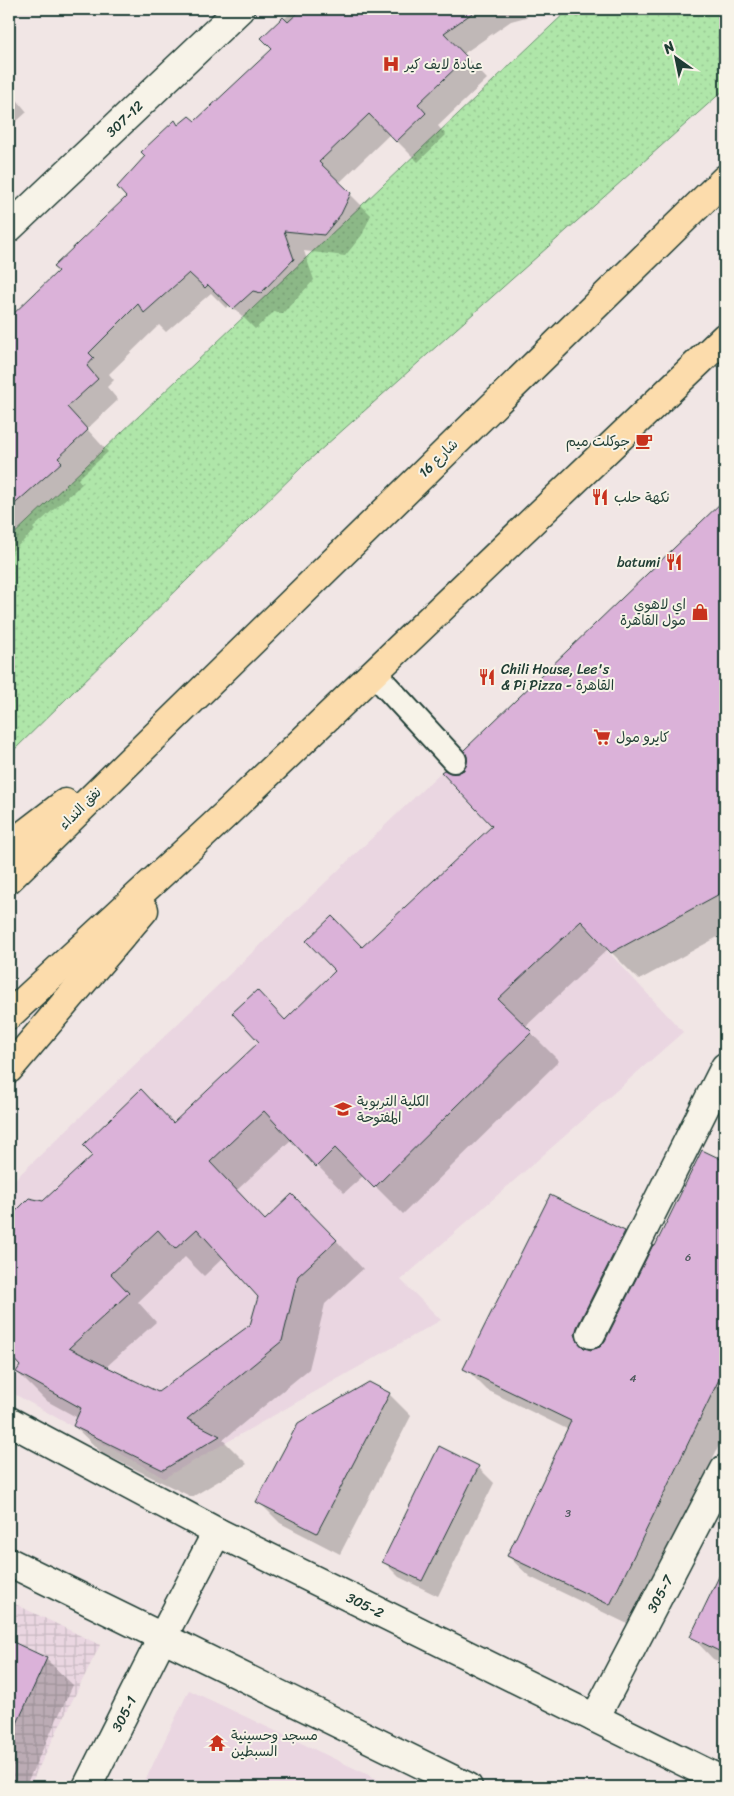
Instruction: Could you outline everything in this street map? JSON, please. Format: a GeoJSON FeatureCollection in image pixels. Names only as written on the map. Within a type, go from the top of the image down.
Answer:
{"type":"FeatureCollection","features":[{"type":"Feature","properties":{"kind":"main road","name":"شارع 16"},"geometry":{"type":"LineString","coordinates":[[152,737],[725,179]]}},
{"type":"Feature","properties":{"kind":"main road"},"geometry":{"type":"LineString","coordinates":[[9,1015],[226,814],[725,337]]}},
{"type":"Feature","properties":{"kind":"main road"},"geometry":{"type":"LineString","coordinates":[[9,846],[152,737]]}},
{"type":"Feature","properties":{"kind":"main road","name":"نفق النداء"},"geometry":{"type":"LineString","coordinates":[[9,879],[152,737]]}},
{"type":"Feature","properties":{"kind":"main road"},"geometry":{"type":"LineString","coordinates":[[9,1068],[226,814]]}},
{"type":"Feature","properties":{"kind":"street","name":"307-12"},"geometry":{"type":"LineString","coordinates":[[9,228],[240,9]]}},
{"type":"Feature","properties":{"kind":"street"},"geometry":{"type":"LineString","coordinates":[[591,1334],[725,1067]]}},
{"type":"Feature","properties":{"kind":"street","name":"305-2"},"geometry":{"type":"LineString","coordinates":[[9,1420],[217,1532],[725,1782]]}},
{"type":"Feature","properties":{"kind":"street","name":"305-7"},"geometry":{"type":"LineString","coordinates":[[595,1718],[725,1469]]}},
{"type":"Feature","properties":{"kind":"street","name":"305-1"},"geometry":{"type":"LineString","coordinates":[[87,1787],[217,1532]]}},
{"type":"Feature","properties":{"kind":"street"},"geometry":{"type":"LineString","coordinates":[[9,1562],[468,1787]]}},
{"type":"Feature","properties":{"kind":"lane"},"geometry":{"type":"LineString","coordinates":[[374,672],[454,760]]}},
{"type":"Feature","properties":{"kind":"shaded area","name":"الكلية التربوية المفتوحة"},"geometry":{"type":"Polygon","coordinates":[[[441,772],[683,1032],[401,1280],[441,1320],[164,1478],[9,1391],[9,1185],[441,772]]]}},
{"type":"Feature","properties":{"kind":"shaded area"},"geometry":{"type":"Polygon","coordinates":[[[9,1601],[100,1645],[29,1787],[9,1787],[9,1601]]]}},
{"type":"Feature","properties":{"kind":"shaded area"},"geometry":{"type":"Polygon","coordinates":[[[189,1690],[394,1787],[142,1787],[189,1690]]]}},
{"type":"Feature","properties":{"kind":"green space"},"geometry":{"type":"Polygon","coordinates":[[[569,9],[725,9],[725,89],[307,462],[9,755],[9,539],[569,9]]]}},
{"type":"Feature","properties":{"kind":"building"},"geometry":{"type":"Polygon","coordinates":[[[302,9],[478,9],[444,33],[467,57],[418,104],[426,113],[396,142],[369,114],[319,162],[351,193],[341,214],[324,235],[284,231],[294,259],[261,293],[253,291],[233,309],[208,285],[205,288],[189,273],[144,313],[138,304],[89,353],[94,358],[87,366],[98,379],[67,407],[88,430],[58,458],[62,462],[9,509],[9,318],[58,271],[53,267],[126,197],[117,187],[145,156],[141,152],[175,120],[178,125],[189,116],[195,121],[272,49],[261,38],[283,17],[288,22],[302,9]]]}},
{"type":"Feature","properties":{"kind":"building"},"geometry":{"type":"Polygon","coordinates":[[[725,499],[725,891],[611,953],[581,921],[498,999],[532,1032],[374,1188],[335,1148],[316,1167],[264,1111],[210,1162],[265,1220],[292,1194],[337,1240],[298,1276],[282,1341],[187,1419],[220,1436],[163,1470],[73,1426],[81,1408],[16,1372],[20,1366],[9,1354],[9,1218],[29,1198],[43,1201],[93,1155],[83,1145],[141,1089],[173,1123],[259,1042],[232,1013],[257,990],[285,1020],[335,971],[306,941],[332,916],[362,947],[492,826],[441,772],[444,770],[457,773],[464,770],[467,757],[464,750],[725,499]],[[197,1229],[175,1249],[158,1230],[111,1274],[129,1293],[69,1348],[158,1392],[250,1325],[258,1297],[197,1229]]]}},
{"type":"Feature","properties":{"kind":"building"},"geometry":{"type":"Polygon","coordinates":[[[702,1150],[725,1161],[725,1367],[610,1605],[507,1556],[571,1421],[463,1369],[550,1195],[625,1231],[575,1334],[578,1342],[584,1348],[591,1350],[600,1347],[605,1341],[653,1245],[655,1246],[702,1150]]]}},
{"type":"Feature","properties":{"kind":"building"},"geometry":{"type":"Polygon","coordinates":[[[369,1382],[390,1393],[317,1533],[256,1502],[298,1423],[369,1382]]]}},
{"type":"Feature","properties":{"kind":"building"},"geometry":{"type":"Polygon","coordinates":[[[439,1446],[479,1466],[422,1581],[382,1562],[439,1446]]]}},
{"type":"Feature","properties":{"kind":"building"},"geometry":{"type":"Polygon","coordinates":[[[725,1564],[725,1654],[690,1637],[725,1564]]]}},
{"type":"Feature","properties":{"kind":"building"},"geometry":{"type":"Polygon","coordinates":[[[9,1640],[47,1658],[9,1741],[9,1640]]]}},
{"type":"Feature","properties":{"kind":"place","name":"عيادة لايف كير"},"geometry":{"type":"Point","coordinates":[391,64]}},
{"type":"Feature","properties":{"kind":"place","name":"جوكلت ميم"},"geometry":{"type":"Point","coordinates":[644,441]}},
{"type":"Feature","properties":{"kind":"place","name":"نكهة حلب"},"geometry":{"type":"Point","coordinates":[600,497]}},
{"type":"Feature","properties":{"kind":"place","name":"batumi"},"geometry":{"type":"Point","coordinates":[674,562]}},
{"type":"Feature","properties":{"kind":"place","name":"اي لاهوي مول القاهرة"},"geometry":{"type":"Point","coordinates":[700,612]}},
{"type":"Feature","properties":{"kind":"place","name":"Chili House, Lee's & Pi Pizza - القاهرة"},"geometry":{"type":"Point","coordinates":[487,677]}},
{"type":"Feature","properties":{"kind":"place","name":"كايرو مول"},"geometry":{"type":"Point","coordinates":[602,737]}},
{"type":"Feature","properties":{"kind":"place","name":"الكلية التربوية المفتوحة"},"geometry":{"type":"Point","coordinates":[343,1109]}},
{"type":"Feature","properties":{"kind":"place","name":"مسجد وحسينية السبطين"},"geometry":{"type":"Point","coordinates":[217,1743]}}]}
